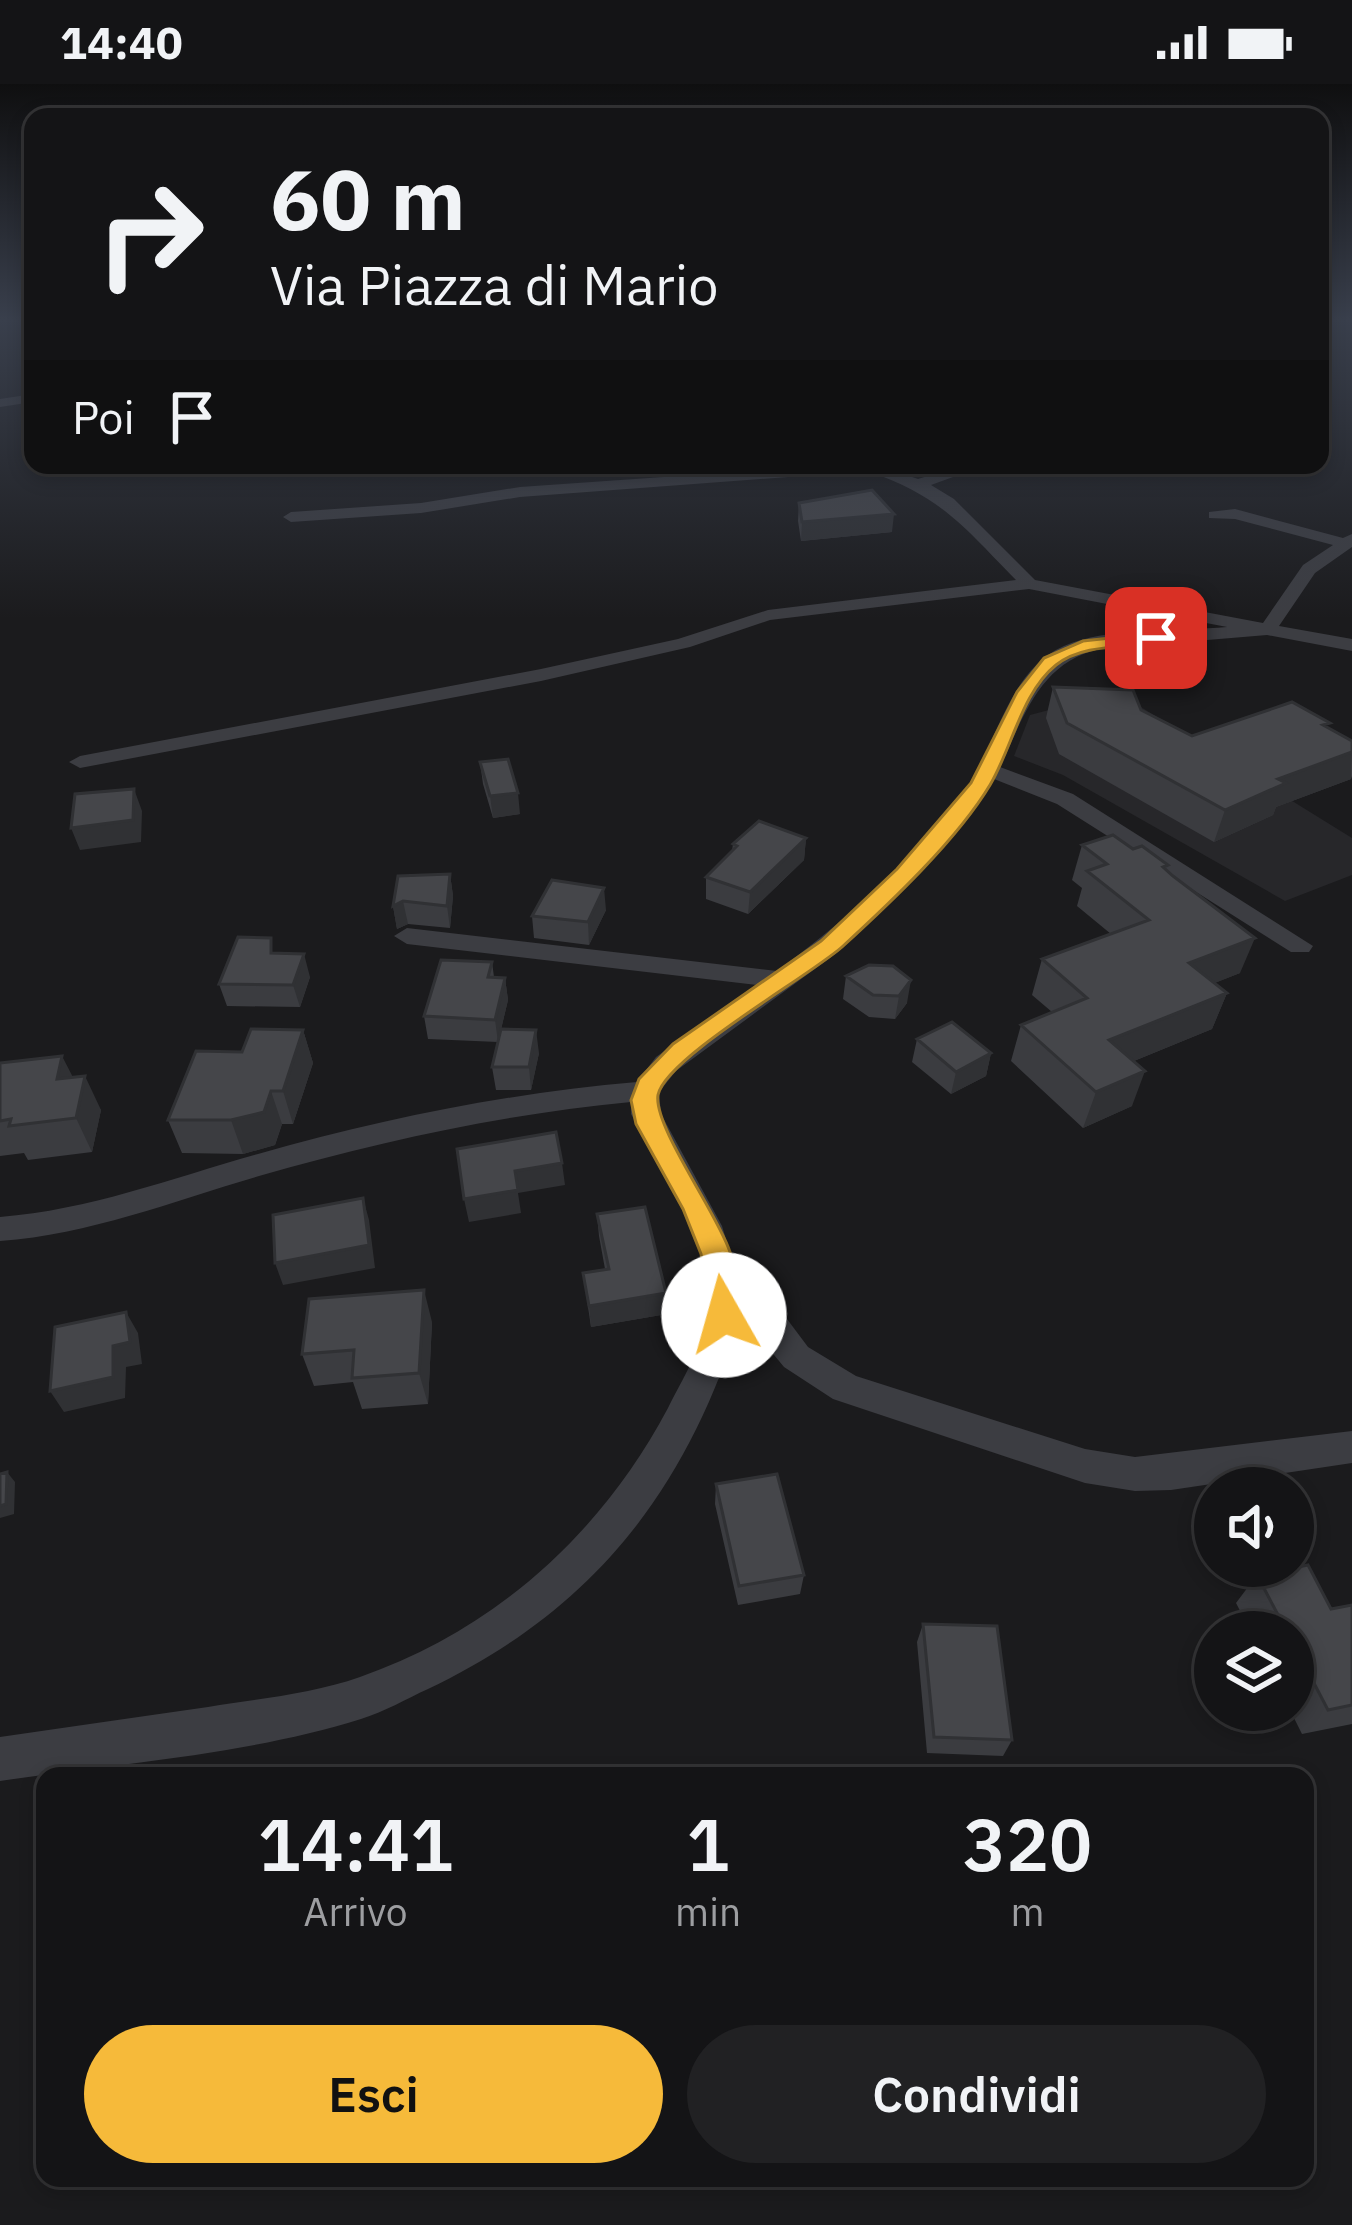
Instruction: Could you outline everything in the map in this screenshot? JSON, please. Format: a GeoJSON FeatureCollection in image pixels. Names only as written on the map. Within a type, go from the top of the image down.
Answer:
{"type":"FeatureCollection","features":[{"type":"Feature","properties":{"kind":"street"},"geometry":{"type":"LineString","coordinates":[[291,517],[751,474]]}},
{"type":"Feature","properties":{"kind":"street"},"geometry":{"type":"LineString","coordinates":[[893,474],[960,511],[1029,584]]}},
{"type":"Feature","properties":{"kind":"street"},"geometry":{"type":"LineString","coordinates":[[918,484],[950,474]]}},
{"type":"Feature","properties":{"kind":"street"},"geometry":{"type":"LineString","coordinates":[[1215,515],[1235,514],[1348,540]]}},
{"type":"Feature","properties":{"kind":"street"},"geometry":{"type":"LineString","coordinates":[[1268,629],[1309,569],[1348,540]]}},
{"type":"Feature","properties":{"kind":"street"},"geometry":{"type":"LineString","coordinates":[[80,762],[542,675],[682,643],[768,615],[1029,584],[1352,645]]}},
{"type":"Feature","properties":{"kind":"street"},"geometry":{"type":"LineString","coordinates":[[0,1229],[91,1214],[373,1137],[528,1106],[645,1091],[682,1050],[785,980],[894,885],[960,812],[989,770],[1033,680],[1061,654],[1100,643],[1268,629]]}},
{"type":"Feature","properties":{"kind":"street"},"geometry":{"type":"LineString","coordinates":[[989,770],[1065,799],[1300,946]]}},
{"type":"Feature","properties":{"kind":"street"},"geometry":{"type":"LineString","coordinates":[[407,936],[785,980]]}},
{"type":"Feature","properties":{"kind":"street"},"geometry":{"type":"LineString","coordinates":[[0,1759],[338,1706],[425,1672],[499,1630],[557,1586],[634,1500],[708,1365],[724,1315],[723,1284],[706,1226],[649,1124],[645,1091]]}},
{"type":"Feature","properties":{"kind":"street"},"geometry":{"type":"LineString","coordinates":[[723,1284],[763,1313],[796,1357],[845,1388],[1085,1466],[1135,1474],[1172,1473],[1352,1447]]}},
{"type":"Feature","properties":{"kind":"shaded area"},"geometry":{"type":"Polygon","coordinates":[[[1136,704],[1352,838],[1352,875],[1285,901],[1063,775],[1014,756],[1030,715],[1136,704]]]}},
{"type":"Feature","properties":{"kind":"building"},"geometry":{"type":"Polygon","coordinates":[[[872,490],[894,514],[802,522],[799,503],[872,490]]]}},
{"type":"Feature","properties":{"kind":"building"},"geometry":{"type":"Polygon","coordinates":[[[1053,687],[1133,690],[1141,710],[1192,736],[1292,702],[1352,741],[1352,752],[1278,779],[1286,783],[1225,810],[1067,723],[1053,687]]]}},
{"type":"Feature","properties":{"kind":"building"},"geometry":{"type":"Polygon","coordinates":[[[508,759],[518,793],[490,796],[480,762],[508,759]]]}},
{"type":"Feature","properties":{"kind":"building"},"geometry":{"type":"Polygon","coordinates":[[[134,789],[133,820],[71,828],[75,794],[134,789]]]}},
{"type":"Feature","properties":{"kind":"building"},"geometry":{"type":"Polygon","coordinates":[[[759,821],[806,838],[750,892],[706,877],[737,846],[733,844],[759,821]]]}},
{"type":"Feature","properties":{"kind":"building"},"geometry":{"type":"Polygon","coordinates":[[[1113,835],[1133,849],[1142,846],[1168,865],[1163,867],[1173,876],[1255,938],[1189,963],[1227,993],[1109,1040],[1145,1071],[1096,1092],[1021,1025],[1087,998],[1042,959],[1149,920],[1087,871],[1107,864],[1082,845],[1113,835]]]}},
{"type":"Feature","properties":{"kind":"building"},"geometry":{"type":"Polygon","coordinates":[[[450,874],[447,906],[403,901],[393,906],[398,876],[450,874]]]}},
{"type":"Feature","properties":{"kind":"building"},"geometry":{"type":"Polygon","coordinates":[[[552,880],[604,888],[588,922],[532,916],[552,880]]]}},
{"type":"Feature","properties":{"kind":"building"},"geometry":{"type":"Polygon","coordinates":[[[238,937],[271,938],[271,953],[304,954],[293,985],[219,984],[238,937]]]}},
{"type":"Feature","properties":{"kind":"building"},"geometry":{"type":"Polygon","coordinates":[[[441,960],[492,962],[488,977],[505,978],[495,1020],[424,1016],[441,960]]]}},
{"type":"Feature","properties":{"kind":"building"},"geometry":{"type":"Polygon","coordinates":[[[869,965],[893,966],[911,980],[899,996],[873,995],[846,976],[869,965]]]}},
{"type":"Feature","properties":{"kind":"building"},"geometry":{"type":"Polygon","coordinates":[[[952,1022],[991,1053],[956,1072],[917,1039],[952,1022]]]}},
{"type":"Feature","properties":{"kind":"building"},"geometry":{"type":"Polygon","coordinates":[[[251,1029],[303,1030],[283,1091],[271,1091],[264,1112],[231,1120],[168,1120],[196,1051],[242,1052],[251,1029]]]}},
{"type":"Feature","properties":{"kind":"building"},"geometry":{"type":"Polygon","coordinates":[[[501,1029],[536,1030],[529,1067],[492,1067],[501,1029]]]}},
{"type":"Feature","properties":{"kind":"building"},"geometry":{"type":"Polygon","coordinates":[[[62,1056],[57,1079],[85,1076],[76,1118],[9,1126],[11,1119],[0,1121],[0,1063],[62,1056]]]}},
{"type":"Feature","properties":{"kind":"building"},"geometry":{"type":"Polygon","coordinates":[[[556,1132],[562,1163],[515,1171],[518,1190],[464,1199],[457,1149],[556,1132]]]}},
{"type":"Feature","properties":{"kind":"building"},"geometry":{"type":"Polygon","coordinates":[[[363,1198],[369,1245],[275,1263],[273,1215],[363,1198]]]}},
{"type":"Feature","properties":{"kind":"building"},"geometry":{"type":"Polygon","coordinates":[[[645,1207],[666,1293],[589,1306],[583,1273],[609,1269],[597,1214],[645,1207]]]}},
{"type":"Feature","properties":{"kind":"building"},"geometry":{"type":"Polygon","coordinates":[[[424,1290],[419,1373],[352,1378],[354,1350],[302,1354],[309,1299],[424,1290]]]}},
{"type":"Feature","properties":{"kind":"building"},"geometry":{"type":"Polygon","coordinates":[[[126,1312],[130,1342],[113,1346],[113,1377],[50,1391],[55,1327],[126,1312]]]}},
{"type":"Feature","properties":{"kind":"building"},"geometry":{"type":"Polygon","coordinates":[[[7,1472],[6,1504],[0,1506],[0,1474],[7,1472]]]}},
{"type":"Feature","properties":{"kind":"building"},"geometry":{"type":"Polygon","coordinates":[[[777,1474],[804,1575],[739,1586],[716,1484],[777,1474]]]}},
{"type":"Feature","properties":{"kind":"building"},"geometry":{"type":"Polygon","coordinates":[[[1314,1576],[1331,1609],[1352,1605],[1352,1705],[1328,1710],[1314,1683],[1314,1611],[1276,1611],[1263,1587],[1314,1587],[1314,1576]]]}},
{"type":"Feature","properties":{"kind":"building"},"geometry":{"type":"Polygon","coordinates":[[[923,1624],[997,1626],[1012,1740],[934,1737],[923,1624]]]}},
{"type":"Feature","properties":{"kind":"route"},"geometry":{"type":"LineString","coordinates":[[724,1315],[716,1254],[697,1208],[649,1124],[644,1100],[648,1085],[682,1050],[830,946],[905,874],[980,785],[1026,692],[1050,662],[1083,646],[1156,638]]}}]}
